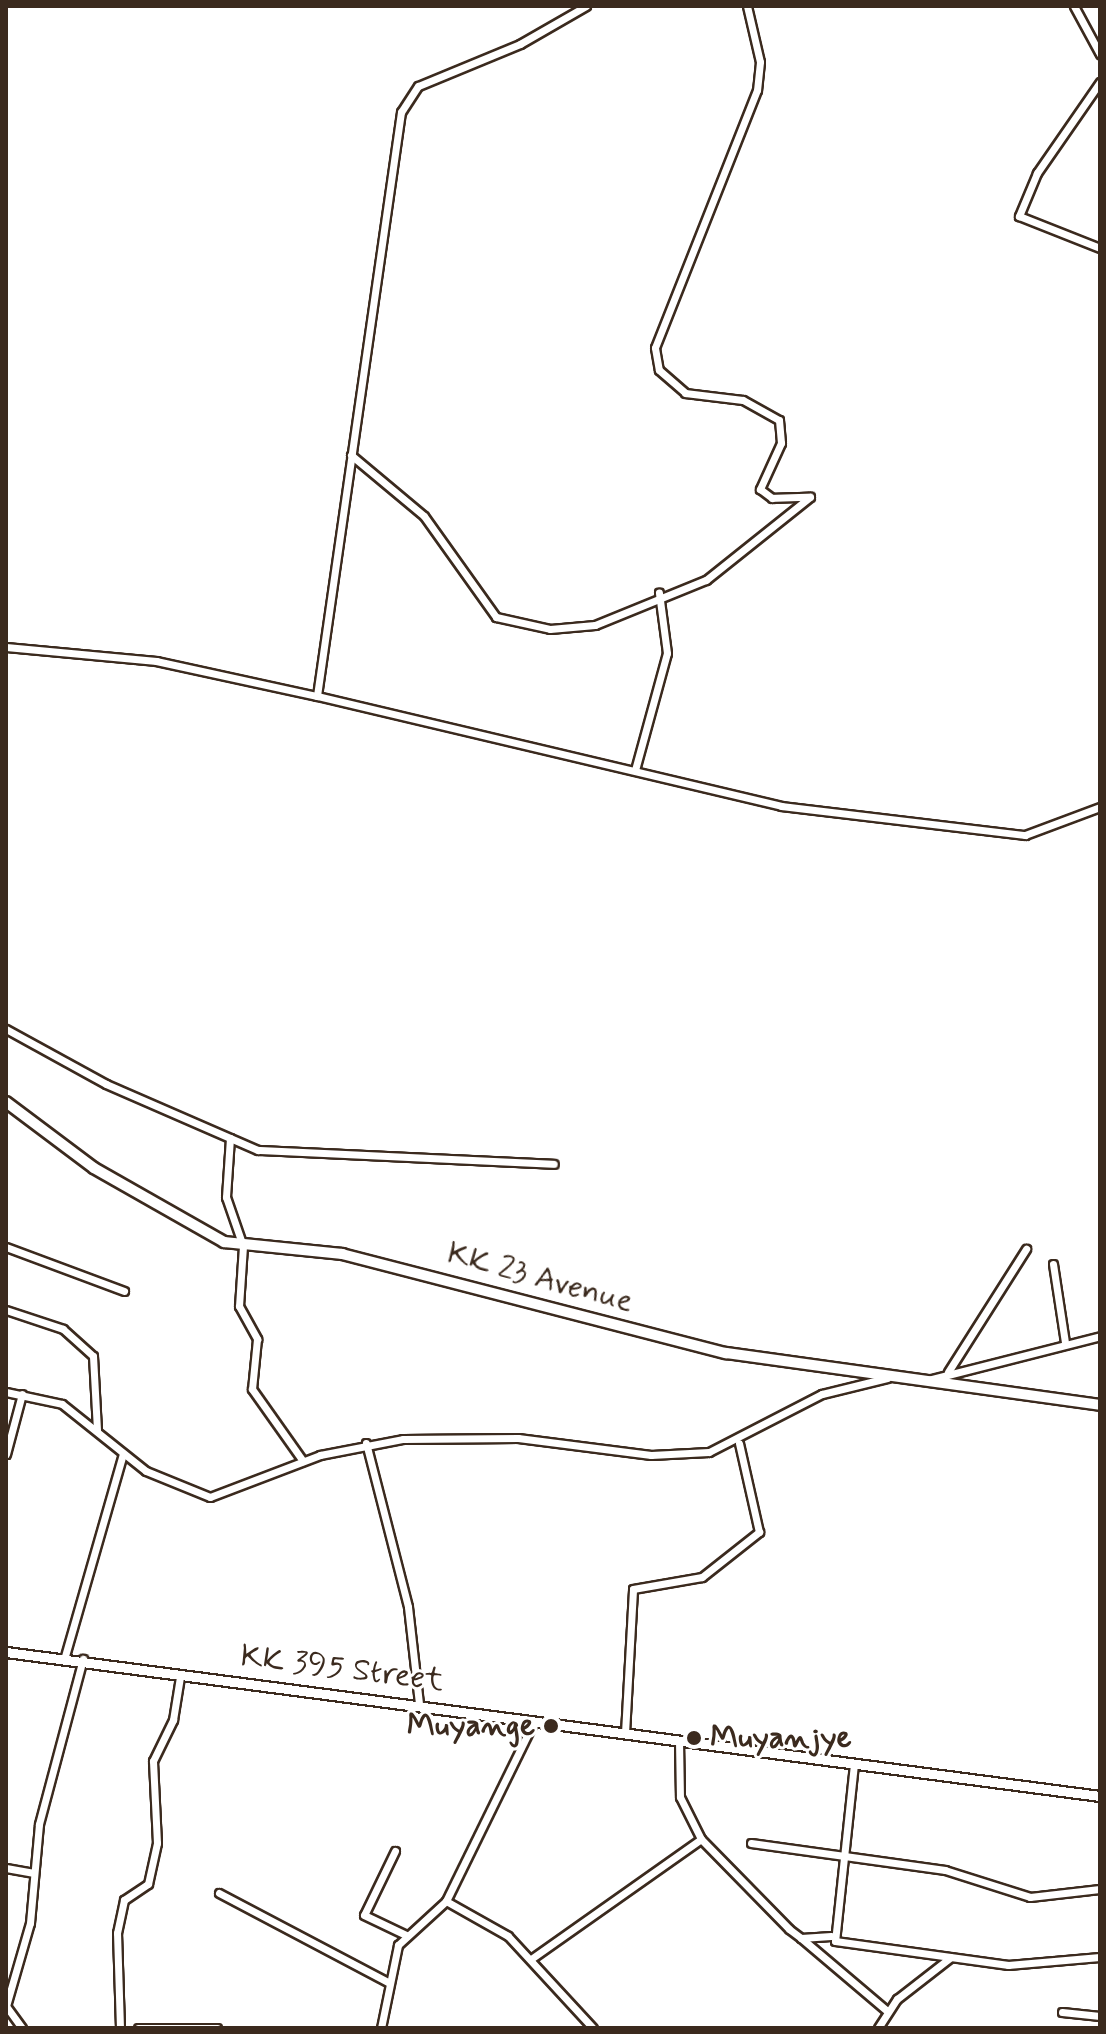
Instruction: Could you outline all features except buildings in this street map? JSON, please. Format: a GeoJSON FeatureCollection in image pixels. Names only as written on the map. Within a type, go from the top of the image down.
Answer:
{"type":"FeatureCollection","features":[{"type":"Feature","properties":{"kind":"main road","name":"KK 23 Avenue"},"geometry":{"type":"LineString","coordinates":[[6,1102],[94,1168],[204,1233],[243,1246],[342,1254],[657,1337],[887,1378],[1100,1405]]}},
{"type":"Feature","properties":{"kind":"street"},"geometry":{"type":"LineString","coordinates":[[317,696],[401,112],[418,86],[520,44],[586,6]]}},
{"type":"Feature","properties":{"kind":"street"},"geometry":{"type":"LineString","coordinates":[[351,455],[424,516],[470,588],[513,625],[595,625],[659,593],[706,580],[810,497],[772,498],[760,489],[781,443],[779,420],[743,400],[685,393],[659,370],[655,348],[757,90],[760,62],[747,6]]}},
{"type":"Feature","properties":{"kind":"street"},"geometry":{"type":"LineString","coordinates":[[1074,6],[1100,54]]}},
{"type":"Feature","properties":{"kind":"street"},"geometry":{"type":"LineString","coordinates":[[1100,82],[1037,173],[1019,216],[1100,248]]}},
{"type":"Feature","properties":{"kind":"street"},"geometry":{"type":"LineString","coordinates":[[635,770],[667,653],[659,593]]}},
{"type":"Feature","properties":{"kind":"street"},"geometry":{"type":"LineString","coordinates":[[6,647],[156,661],[781,806],[1025,835],[1100,807]]}},
{"type":"Feature","properties":{"kind":"street"},"geometry":{"type":"LineString","coordinates":[[6,1029],[258,1150],[554,1164]]}},
{"type":"Feature","properties":{"kind":"street"},"geometry":{"type":"LineString","coordinates":[[230,1138],[226,1197],[243,1246],[240,1310],[257,1339],[252,1389],[303,1461]]}},
{"type":"Feature","properties":{"kind":"street"},"geometry":{"type":"LineString","coordinates":[[6,1247],[124,1291]]}},
{"type":"Feature","properties":{"kind":"street"},"geometry":{"type":"LineString","coordinates":[[948,1372],[1026,1249]]}},
{"type":"Feature","properties":{"kind":"street"},"geometry":{"type":"LineString","coordinates":[[1053,1264],[1065,1342]]}},
{"type":"Feature","properties":{"kind":"street"},"geometry":{"type":"LineString","coordinates":[[6,1310],[63,1329],[93,1356],[97,1430]]}},
{"type":"Feature","properties":{"kind":"street"},"geometry":{"type":"LineString","coordinates":[[921,1383],[948,1372],[1100,1336]]}},
{"type":"Feature","properties":{"kind":"street"},"geometry":{"type":"LineString","coordinates":[[6,1392],[62,1404],[123,1454],[210,1497],[256,1485],[303,1461],[366,1443],[518,1438],[676,1457],[739,1443],[822,1394],[887,1378]]}},
{"type":"Feature","properties":{"kind":"street"},"geometry":{"type":"LineString","coordinates":[[6,1454],[22,1394]]}},
{"type":"Feature","properties":{"kind":"street"},"geometry":{"type":"LineString","coordinates":[[366,1443],[408,1607],[419,1704]]}},
{"type":"Feature","properties":{"kind":"street"},"geometry":{"type":"LineString","coordinates":[[625,1733],[633,1589],[702,1577],[759,1532],[739,1443]]}},
{"type":"Feature","properties":{"kind":"street"},"geometry":{"type":"LineString","coordinates":[[65,1656],[123,1454]]}},
{"type":"Feature","properties":{"kind":"street","name":"KK 395 Street"},"geometry":{"type":"LineString","coordinates":[[6,1652],[65,1656],[180,1677],[419,1704],[1100,1796]]}},
{"type":"Feature","properties":{"kind":"street"},"geometry":{"type":"LineString","coordinates":[[22,2028],[6,2006],[24,1957],[42,1809],[83,1659]]}},
{"type":"Feature","properties":{"kind":"street"},"geometry":{"type":"LineString","coordinates":[[120,2028],[117,1933],[124,1900],[148,1884],[157,1843],[153,1761],[173,1720],[180,1677]]}},
{"type":"Feature","properties":{"kind":"street"},"geometry":{"type":"LineString","coordinates":[[381,2028],[388,1982],[406,1935],[446,1901],[534,1721]]}},
{"type":"Feature","properties":{"kind":"street"},"geometry":{"type":"LineString","coordinates":[[679,1741],[680,1797],[701,1839],[801,1938],[886,2010]]}},
{"type":"Feature","properties":{"kind":"street"},"geometry":{"type":"LineString","coordinates":[[831,1936],[854,1764]]}},
{"type":"Feature","properties":{"kind":"street"},"geometry":{"type":"LineString","coordinates":[[531,1959],[701,1839]]}},
{"type":"Feature","properties":{"kind":"street"},"geometry":{"type":"LineString","coordinates":[[751,1843],[841,1853],[945,1870],[1030,1897],[1100,1889]]}},
{"type":"Feature","properties":{"kind":"street"},"geometry":{"type":"LineString","coordinates":[[395,1851],[364,1915],[406,1935]]}},
{"type":"Feature","properties":{"kind":"street"},"geometry":{"type":"LineString","coordinates":[[6,1868],[33,1873]]}},
{"type":"Feature","properties":{"kind":"street"},"geometry":{"type":"LineString","coordinates":[[219,1893],[388,1982]]}},
{"type":"Feature","properties":{"kind":"street"},"geometry":{"type":"LineString","coordinates":[[446,1901],[496,1927],[531,1959],[593,2028]]}},
{"type":"Feature","properties":{"kind":"street"},"geometry":{"type":"LineString","coordinates":[[801,1938],[831,1936],[951,1957],[1036,1966],[1100,1957]]}},
{"type":"Feature","properties":{"kind":"street"},"geometry":{"type":"LineString","coordinates":[[890,2028],[880,2025],[886,2010],[951,1957]]}},
{"type":"Feature","properties":{"kind":"street"},"geometry":{"type":"LineString","coordinates":[[1062,2012],[1100,2016]]}},
{"type":"Feature","properties":{"kind":"street"},"geometry":{"type":"LineString","coordinates":[[138,2028],[217,2028]]}},
{"type":"Feature","properties":{"kind":"place","name":"Muyange"},"geometry":{"type":"Point","coordinates":[551,1726]}},
{"type":"Feature","properties":{"kind":"place","name":"Muyanjye"},"geometry":{"type":"Point","coordinates":[694,1738]}}]}
